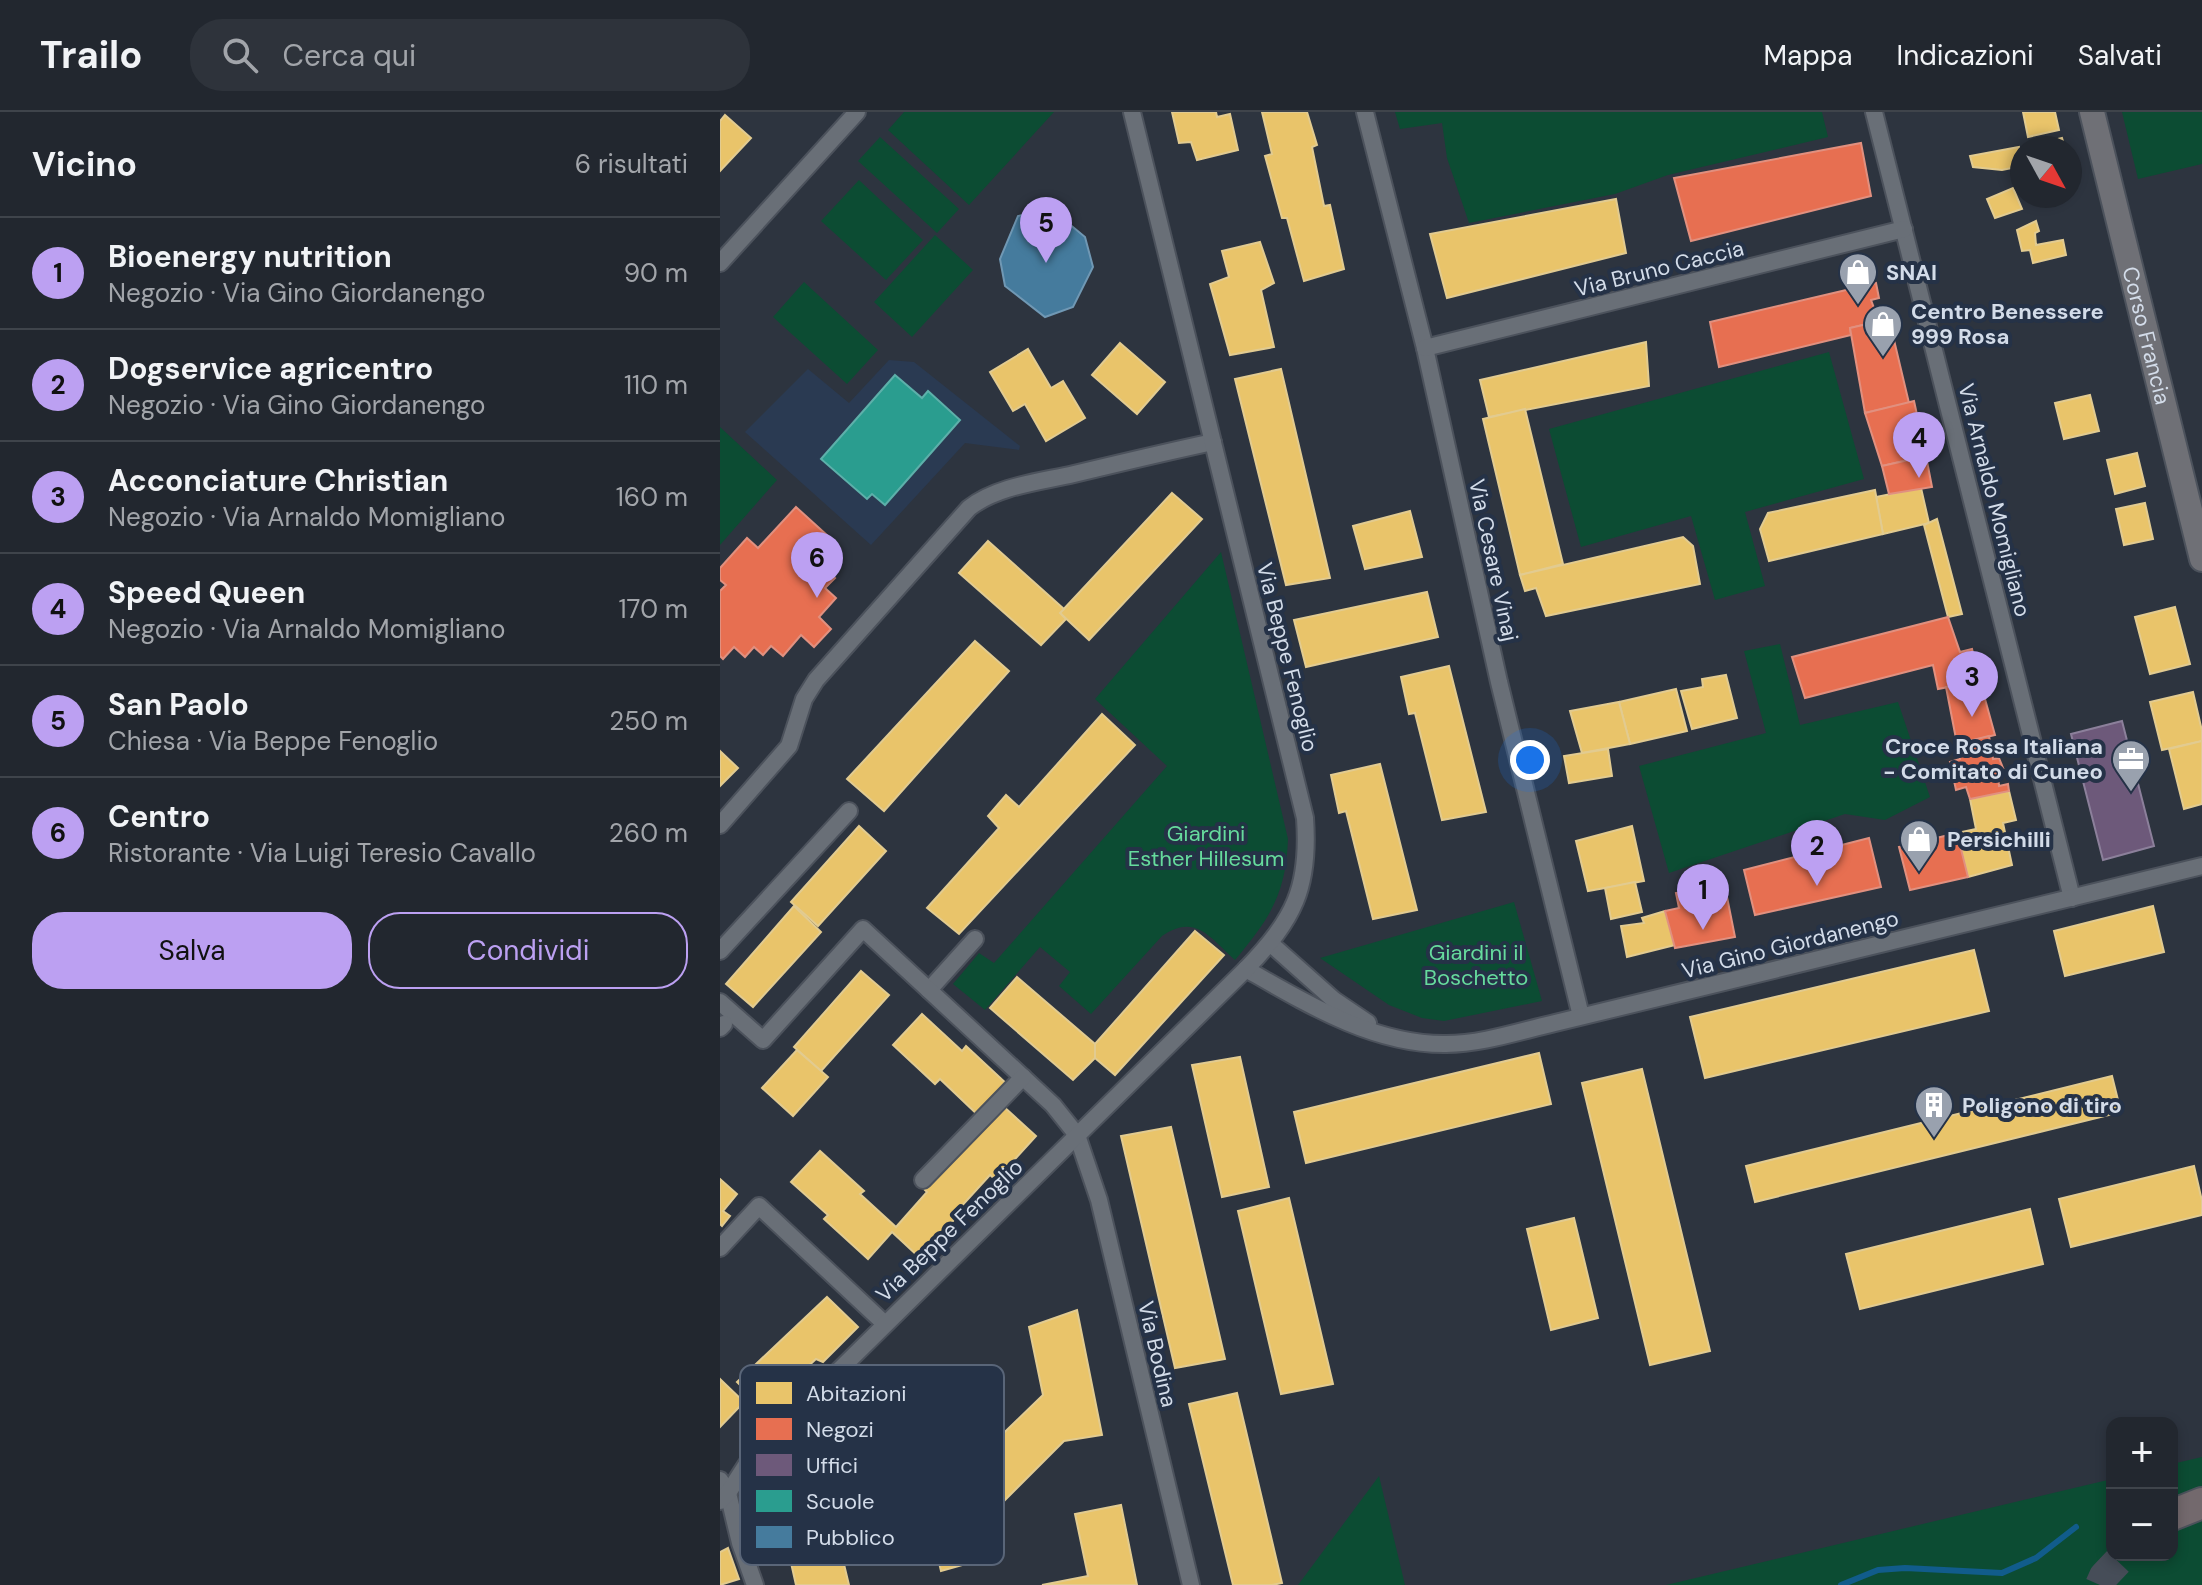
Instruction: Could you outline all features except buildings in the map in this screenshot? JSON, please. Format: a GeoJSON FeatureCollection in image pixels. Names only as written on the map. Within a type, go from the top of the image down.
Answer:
{"type":"FeatureCollection","features":[{"type":"Feature","properties":{"kind":"highway"},"geometry":{"type":"LineString","coordinates":[[2178,1513],[2202,1503]]}},
{"type":"Feature","properties":{"kind":"main road","name":"Corso Francia"},"geometry":{"type":"LineString","coordinates":[[2092,112],[2202,559]]}},
{"type":"Feature","properties":{"kind":"street"},"geometry":{"type":"LineString","coordinates":[[720,263],[857,112]]}},
{"type":"Feature","properties":{"kind":"street","name":"Via Beppe Fenoglio"},"geometry":{"type":"LineString","coordinates":[[844,1365],[1271,944],[1298,899],[1307,846],[1305,818],[1132,112]]}},
{"type":"Feature","properties":{"kind":"street","name":"Via Cesare Vinaj"},"geometry":{"type":"LineString","coordinates":[[1365,112],[1425,348],[1499,682],[1581,1016]]}},
{"type":"Feature","properties":{"kind":"street","name":"Via Arnaldo Momigliano"},"geometry":{"type":"LineString","coordinates":[[1874,112],[2072,898]]}},
{"type":"Feature","properties":{"kind":"street","name":"Via Bruno Caccia"},"geometry":{"type":"LineString","coordinates":[[1425,348],[1904,229]]}},
{"type":"Feature","properties":{"kind":"street"},"geometry":{"type":"LineString","coordinates":[[720,825],[789,746],[804,699],[816,680],[969,508],[981,499],[1027,485],[1213,442]]}},
{"type":"Feature","properties":{"kind":"street"},"geometry":{"type":"LineString","coordinates":[[720,951],[849,811]]}},
{"type":"Feature","properties":{"kind":"street","name":"Via Gino Giordanengo"},"geometry":{"type":"LineString","coordinates":[[1246,969],[1299,999],[1386,1036],[1448,1044],[1481,1040],[2202,866]]}},
{"type":"Feature","properties":{"kind":"street"},"geometry":{"type":"LineString","coordinates":[[720,1002],[763,1040],[863,929],[1053,1105],[1077,1135]]}},
{"type":"Feature","properties":{"kind":"street"},"geometry":{"type":"LineString","coordinates":[[929,990],[975,939]]}},
{"type":"Feature","properties":{"kind":"street","name":"Via Gino Giordanengo"},"geometry":{"type":"LineString","coordinates":[[1271,944],[1334,1000],[1386,1036]]}},
{"type":"Feature","properties":{"kind":"street"},"geometry":{"type":"LineString","coordinates":[[923,1180],[1023,1077]]}},
{"type":"Feature","properties":{"kind":"street","name":"Via Bodina"},"geometry":{"type":"LineString","coordinates":[[1077,1135],[1099,1200],[1191,1585]]}},
{"type":"Feature","properties":{"kind":"street","name":"Via Beppe Fenoglio"},"geometry":{"type":"LineString","coordinates":[[720,1248],[759,1206],[885,1324]]}},
{"type":"Feature","properties":{"kind":"street","name":"Via Beppe Fenoglio"},"geometry":{"type":"LineString","coordinates":[[723,1492],[740,1471]]}},
{"type":"Feature","properties":{"kind":"street"},"geometry":{"type":"LineString","coordinates":[[723,1492],[740,1543]]}},
{"type":"Feature","properties":{"kind":"street"},"geometry":{"type":"LineString","coordinates":[[748,1565],[755,1585]]}},
{"type":"Feature","properties":{"kind":"shaded area"},"geometry":{"type":"Polygon","coordinates":[[[889,360],[914,362],[1020,446],[1019,450],[965,443],[871,545],[745,432],[808,369],[849,403],[889,360]]]}},
{"type":"Feature","properties":{"kind":"green space"},"geometry":{"type":"Polygon","coordinates":[[[904,112],[1054,112],[969,205],[888,130],[904,112]]]}},
{"type":"Feature","properties":{"kind":"green space"},"geometry":{"type":"Polygon","coordinates":[[[1395,112],[1822,112],[1828,137],[1668,175],[1615,194],[1469,223],[1447,158],[1442,123],[1400,129],[1395,112]]]}},
{"type":"Feature","properties":{"kind":"green space"},"geometry":{"type":"Polygon","coordinates":[[[2122,112],[2202,112],[2202,164],[2138,179],[2122,112]]]}},
{"type":"Feature","properties":{"kind":"green space"},"geometry":{"type":"Polygon","coordinates":[[[880,137],[959,209],[937,233],[858,161],[880,137]]]}},
{"type":"Feature","properties":{"kind":"green space"},"geometry":{"type":"Polygon","coordinates":[[[859,180],[923,240],[886,280],[821,221],[859,180]]]}},
{"type":"Feature","properties":{"kind":"green space"},"geometry":{"type":"Polygon","coordinates":[[[935,235],[973,270],[912,337],[874,302],[935,235]]]}},
{"type":"Feature","properties":{"kind":"green space"},"geometry":{"type":"Polygon","coordinates":[[[804,282],[878,350],[847,384],[773,317],[804,282]]]}},
{"type":"Feature","properties":{"kind":"green space"},"geometry":{"type":"Polygon","coordinates":[[[1829,352],[1864,479],[1745,512],[1765,586],[1715,600],[1691,516],[1581,547],[1549,429],[1829,352]]]}},
{"type":"Feature","properties":{"kind":"green space"},"geometry":{"type":"Polygon","coordinates":[[[720,427],[777,480],[720,545],[720,427]]]}},
{"type":"Feature","properties":{"kind":"green space","name":"Giardini Esther Hillesum"},"geometry":{"type":"Polygon","coordinates":[[[1221,552],[1288,839],[1284,875],[1267,918],[1235,960],[1210,937],[1193,928],[1184,927],[1162,936],[1091,1014],[1059,986],[1070,972],[1040,947],[985,1010],[953,984],[979,953],[994,963],[1167,766],[1095,699],[1221,552]]]}},
{"type":"Feature","properties":{"kind":"green space"},"geometry":{"type":"Polygon","coordinates":[[[1780,644],[1800,725],[1898,702],[1930,797],[1885,820],[1845,814],[1669,873],[1639,766],[1766,733],[1744,651],[1780,644]]]}},
{"type":"Feature","properties":{"kind":"green space","name":"Giardini il Boschetto"},"geometry":{"type":"Polygon","coordinates":[[[1514,902],[1542,1001],[1444,1021],[1422,1018],[1389,1005],[1320,958],[1514,902]]]}},
{"type":"Feature","properties":{"kind":"green space"},"geometry":{"type":"Polygon","coordinates":[[[2202,1457],[2202,1493],[2178,1503],[2178,1489],[2178,1463],[2202,1457]]]}},
{"type":"Feature","properties":{"kind":"green space"},"geometry":{"type":"Polygon","coordinates":[[[1379,1476],[1405,1585],[1298,1585],[1379,1476]]]}},
{"type":"Feature","properties":{"kind":"green space"},"geometry":{"type":"Polygon","coordinates":[[[2106,1480],[2106,1561],[2178,1561],[2178,1529],[2202,1517],[2202,1585],[1666,1585],[2106,1480]]]}},
{"type":"Feature","properties":{"kind":"waterway"},"geometry":{"type":"LineString","coordinates":[[1841,1585],[1878,1570],[1905,1568],[2002,1573],[2036,1558],[2076,1527]]}},
{"type":"Feature","properties":{"kind":"tunnel"},"geometry":{"type":"LineString","coordinates":[[2100,1585],[2118,1561]]}},
{"type":"Feature","properties":{"kind":"place","name":"San Paolo"},"geometry":{"type":"Point","coordinates":[1046,263]}},
{"type":"Feature","properties":{"kind":"place","name":"SNAI"},"geometry":{"type":"Point","coordinates":[1858,306]}},
{"type":"Feature","properties":{"kind":"place","name":"Centro Benessere 999 Rosa"},"geometry":{"type":"Point","coordinates":[1883,358]}},
{"type":"Feature","properties":{"kind":"place","name":"Speed Queen"},"geometry":{"type":"Point","coordinates":[1919,478]}},
{"type":"Feature","properties":{"kind":"place","name":"Centro"},"geometry":{"type":"Point","coordinates":[817,598]}},
{"type":"Feature","properties":{"kind":"place","name":"Acconciature Christian"},"geometry":{"type":"Point","coordinates":[1972,717]}},
{"type":"Feature","properties":{"kind":"place","name":"Croce Rossa Italiana - Comitato di Cuneo"},"geometry":{"type":"Point","coordinates":[2131,793]}},
{"type":"Feature","properties":{"kind":"place","name":"Persichilli"},"geometry":{"type":"Point","coordinates":[1919,873]}},
{"type":"Feature","properties":{"kind":"place","name":"Dogservice agricentro"},"geometry":{"type":"Point","coordinates":[1817,886]}},
{"type":"Feature","properties":{"kind":"place","name":"Bioenergy nutrition"},"geometry":{"type":"Point","coordinates":[1703,930]}},
{"type":"Feature","properties":{"kind":"place","name":"Poligono di tiro"},"geometry":{"type":"Point","coordinates":[1934,1139]}}]}
